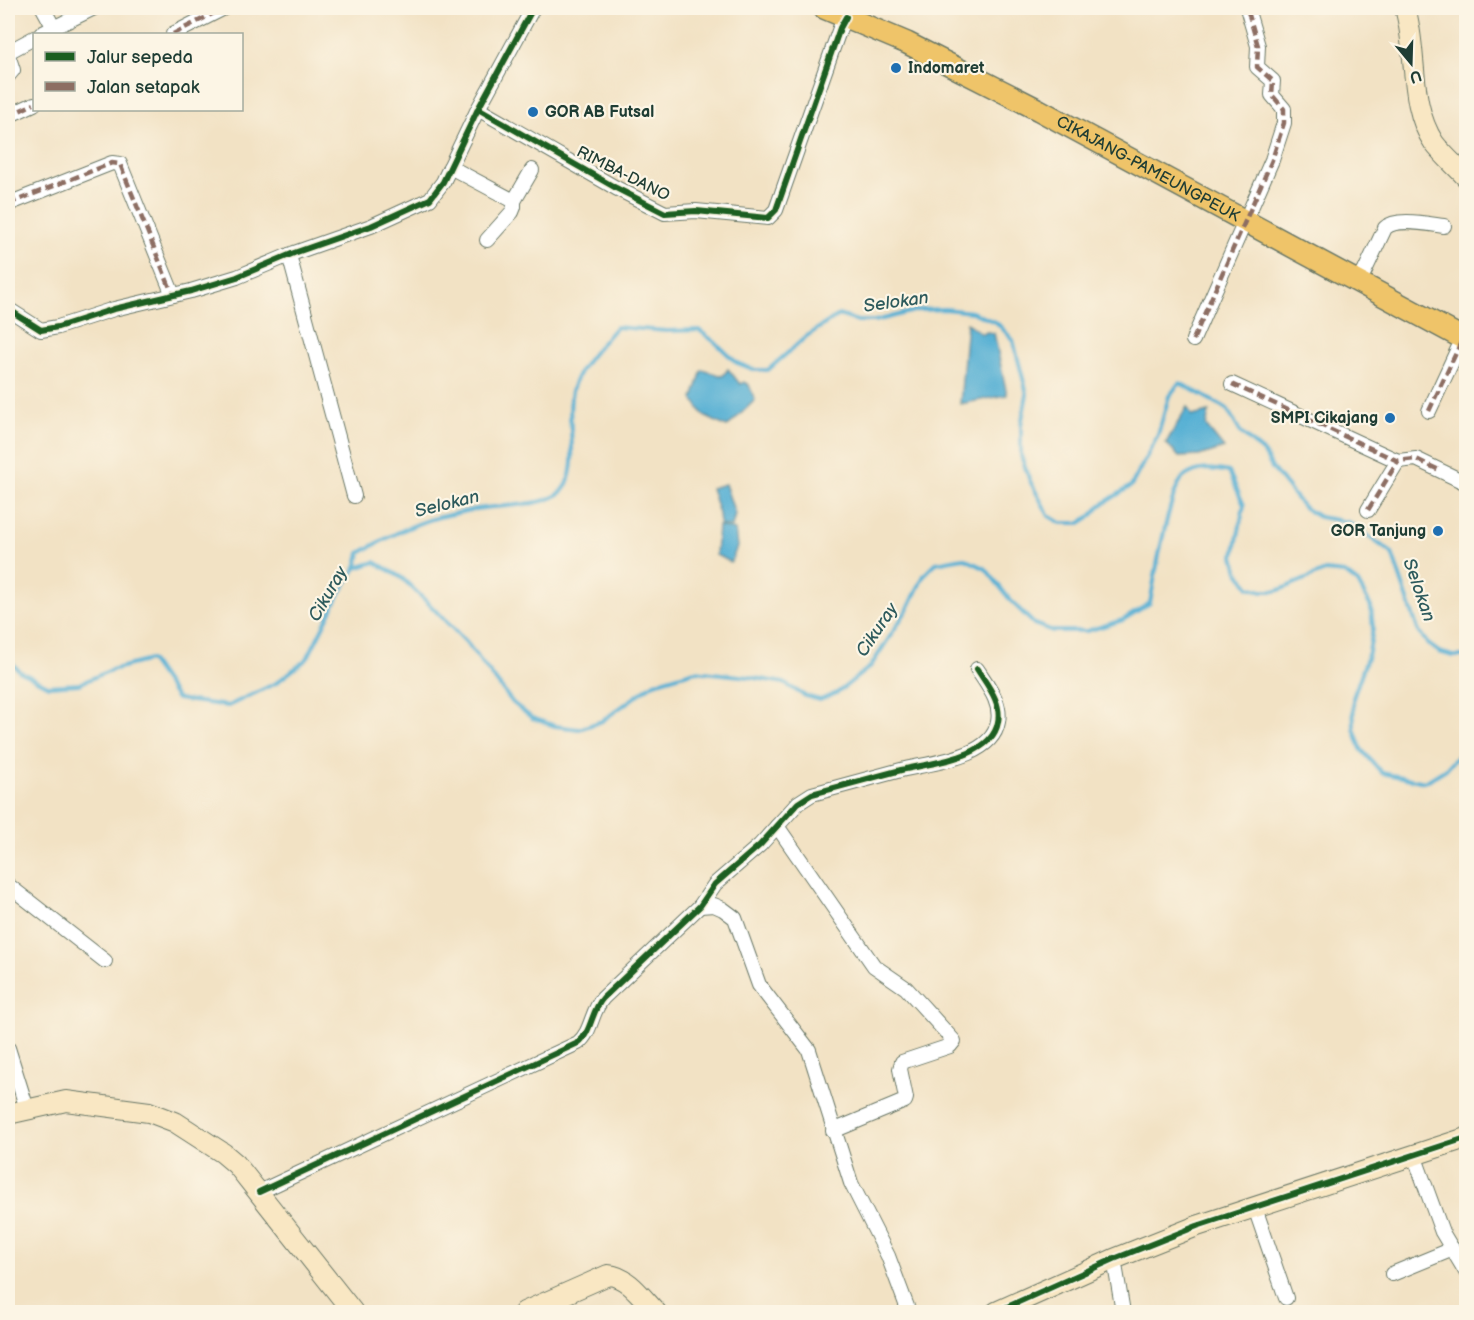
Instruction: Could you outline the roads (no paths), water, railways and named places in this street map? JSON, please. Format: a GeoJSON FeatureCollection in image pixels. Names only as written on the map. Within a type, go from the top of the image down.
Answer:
{"type":"FeatureCollection","features":[{"type":"Feature","properties":{"kind":"main road","name":"CIKAJANG-PAMEUNGPEUK"},"geometry":{"type":"LineString","coordinates":[[824,8],[907,43],[1039,110],[1465,339]]}},
{"type":"Feature","properties":{"kind":"street"},"geometry":{"type":"LineString","coordinates":[[43,8],[54,28]]}},
{"type":"Feature","properties":{"kind":"street"},"geometry":{"type":"LineString","coordinates":[[43,33],[94,8]]}},
{"type":"Feature","properties":{"kind":"street"},"geometry":{"type":"LineString","coordinates":[[175,33],[224,8]]}},
{"type":"Feature","properties":{"kind":"street"},"geometry":{"type":"LineString","coordinates":[[8,309],[41,330],[58,327],[114,309],[237,277],[289,255],[371,226],[430,199],[443,182],[478,109],[534,8]]}},
{"type":"Feature","properties":{"kind":"street"},"geometry":{"type":"LineString","coordinates":[[1192,340],[1272,160],[1284,123],[1284,109],[1272,95],[1272,81],[1257,67],[1258,46],[1247,8]]}},
{"type":"Feature","properties":{"kind":"street"},"geometry":{"type":"LineString","coordinates":[[1405,8],[1411,27],[1419,107],[1425,127],[1435,144],[1467,177]]}},
{"type":"Feature","properties":{"kind":"street","name":"RIMBA-DANO"},"geometry":{"type":"LineString","coordinates":[[478,109],[665,213],[696,211],[768,218],[776,210],[840,28],[846,17]]}},
{"type":"Feature","properties":{"kind":"street"},"geometry":{"type":"LineString","coordinates":[[8,76],[13,70],[8,53],[33,39]]}},
{"type":"Feature","properties":{"kind":"street"},"geometry":{"type":"LineString","coordinates":[[8,116],[33,104]]}},
{"type":"Feature","properties":{"kind":"street"},"geometry":{"type":"LineString","coordinates":[[8,204],[112,163],[120,164],[173,295]]}},
{"type":"Feature","properties":{"kind":"street"},"geometry":{"type":"LineString","coordinates":[[450,167],[514,201]]}},
{"type":"Feature","properties":{"kind":"street"},"geometry":{"type":"LineString","coordinates":[[487,240],[512,212],[514,201],[532,170]]}},
{"type":"Feature","properties":{"kind":"street"},"geometry":{"type":"LineString","coordinates":[[1360,281],[1389,224],[1398,222],[1444,226]]}},
{"type":"Feature","properties":{"kind":"street"},"geometry":{"type":"LineString","coordinates":[[289,255],[354,496]]}},
{"type":"Feature","properties":{"kind":"street"},"geometry":{"type":"LineString","coordinates":[[1429,411],[1465,339]]}},
{"type":"Feature","properties":{"kind":"street"},"geometry":{"type":"LineString","coordinates":[[1232,384],[1398,461],[1416,459],[1467,483]]}},
{"type":"Feature","properties":{"kind":"street"},"geometry":{"type":"LineString","coordinates":[[1368,510],[1398,461]]}},
{"type":"Feature","properties":{"kind":"street"},"geometry":{"type":"LineString","coordinates":[[259,1192],[578,1043],[586,1034],[598,1003],[700,906],[715,884],[760,845],[798,803],[812,794],[905,769],[945,762],[968,753],[986,742],[998,724],[999,712],[996,699],[977,669]]}},
{"type":"Feature","properties":{"kind":"street"},"geometry":{"type":"LineString","coordinates":[[777,826],[874,966],[906,988],[954,1041],[950,1046],[902,1062],[900,1069],[905,1101],[833,1131]]}},
{"type":"Feature","properties":{"kind":"street"},"geometry":{"type":"LineString","coordinates":[[8,885],[105,961]]}},
{"type":"Feature","properties":{"kind":"street"},"geometry":{"type":"LineString","coordinates":[[700,906],[714,906],[723,909],[735,918],[759,985],[810,1050],[853,1190],[888,1256],[909,1312]]}},
{"type":"Feature","properties":{"kind":"street"},"geometry":{"type":"LineString","coordinates":[[8,1048],[27,1109]]}},
{"type":"Feature","properties":{"kind":"street"},"geometry":{"type":"LineString","coordinates":[[8,1114],[66,1101],[157,1114],[175,1122],[229,1158],[259,1192],[353,1312]]}},
{"type":"Feature","properties":{"kind":"street"},"geometry":{"type":"LineString","coordinates":[[996,1312],[1114,1259],[1197,1226],[1467,1138]]}},
{"type":"Feature","properties":{"kind":"street"},"geometry":{"type":"LineString","coordinates":[[1414,1155],[1436,1218],[1467,1272]]}},
{"type":"Feature","properties":{"kind":"street"},"geometry":{"type":"LineString","coordinates":[[1255,1208],[1286,1298]]}},
{"type":"Feature","properties":{"kind":"street"},"geometry":{"type":"LineString","coordinates":[[1392,1274],[1453,1249]]}},
{"type":"Feature","properties":{"kind":"street"},"geometry":{"type":"LineString","coordinates":[[1114,1259],[1123,1312]]}},
{"type":"Feature","properties":{"kind":"street"},"geometry":{"type":"LineString","coordinates":[[524,1312],[608,1275],[616,1275],[623,1279],[656,1312]]}},
{"type":"Feature","properties":{"kind":"water"},"geometry":{"type":"Polygon","coordinates":[[[967,323],[982,334],[994,333],[1007,395],[960,404],[967,323]]]}},
{"type":"Feature","properties":{"kind":"water"},"geometry":{"type":"Polygon","coordinates":[[[728,369],[740,384],[744,382],[749,385],[755,400],[727,427],[704,416],[693,399],[702,370],[723,376],[728,369]]]}},
{"type":"Feature","properties":{"kind":"water"},"geometry":{"type":"Polygon","coordinates":[[[1187,407],[1192,416],[1209,412],[1206,426],[1224,448],[1199,456],[1179,457],[1166,443],[1187,407]]]}},
{"type":"Feature","properties":{"kind":"water"},"geometry":{"type":"Polygon","coordinates":[[[725,484],[735,514],[732,527],[720,525],[711,488],[725,484]]]}},
{"type":"Feature","properties":{"kind":"water"},"geometry":{"type":"Polygon","coordinates":[[[718,526],[735,530],[737,547],[731,562],[716,555],[718,526]]]}},
{"type":"Feature","properties":{"kind":"waterway","name":"Selokan"},"geometry":{"type":"LineString","coordinates":[[356,568],[360,553],[418,524],[473,510],[528,504],[551,498],[560,493],[566,486],[572,464],[570,403],[575,382],[590,357],[616,327],[667,331],[699,330],[737,363],[755,370],[768,370],[808,335],[839,315],[857,321],[875,321],[918,310],[945,309],[972,312],[997,323],[1013,340],[1027,394],[1021,425],[1021,456],[1030,481],[1049,516],[1061,523],[1080,523],[1091,516],[1101,505],[1131,486],[1158,435],[1169,396],[1180,383],[1227,409],[1241,433],[1264,453],[1272,468],[1303,507],[1319,517],[1348,522],[1392,553],[1418,630],[1427,643],[1439,652],[1453,656],[1466,656]]}},
{"type":"Feature","properties":{"kind":"waterway","name":"Cikuray"},"geometry":{"type":"LineString","coordinates":[[8,658],[19,671],[48,686],[79,684],[111,670],[150,660],[177,699],[228,706],[276,683],[307,659],[340,593],[356,568],[375,562],[402,578],[429,604],[466,642],[513,703],[532,718],[555,726],[579,729],[602,721],[654,683],[695,671],[784,683],[805,696],[820,700],[837,693],[871,666],[910,605],[924,575],[936,563],[963,558],[986,569],[1011,601],[1034,624],[1053,631],[1087,631],[1123,620],[1150,603],[1163,536],[1178,485],[1184,477],[1195,471],[1212,469],[1229,472],[1244,505],[1234,556],[1238,571],[1249,587],[1262,591],[1277,591],[1325,571],[1345,573],[1358,583],[1371,607],[1373,628],[1369,652],[1353,698],[1354,728],[1361,749],[1382,773],[1425,782],[1446,769],[1466,746]]}},
{"type":"Feature","properties":{"kind":"place","name":"Indomaret"},"geometry":{"type":"Point","coordinates":[896,68]}},
{"type":"Feature","properties":{"kind":"place","name":"GOR AB Futsal"},"geometry":{"type":"Point","coordinates":[533,112]}},
{"type":"Feature","properties":{"kind":"place","name":"SMPI Cikajang"},"geometry":{"type":"Point","coordinates":[1390,418]}},
{"type":"Feature","properties":{"kind":"place","name":"GOR Tanjung"},"geometry":{"type":"Point","coordinates":[1438,531]}}]}
